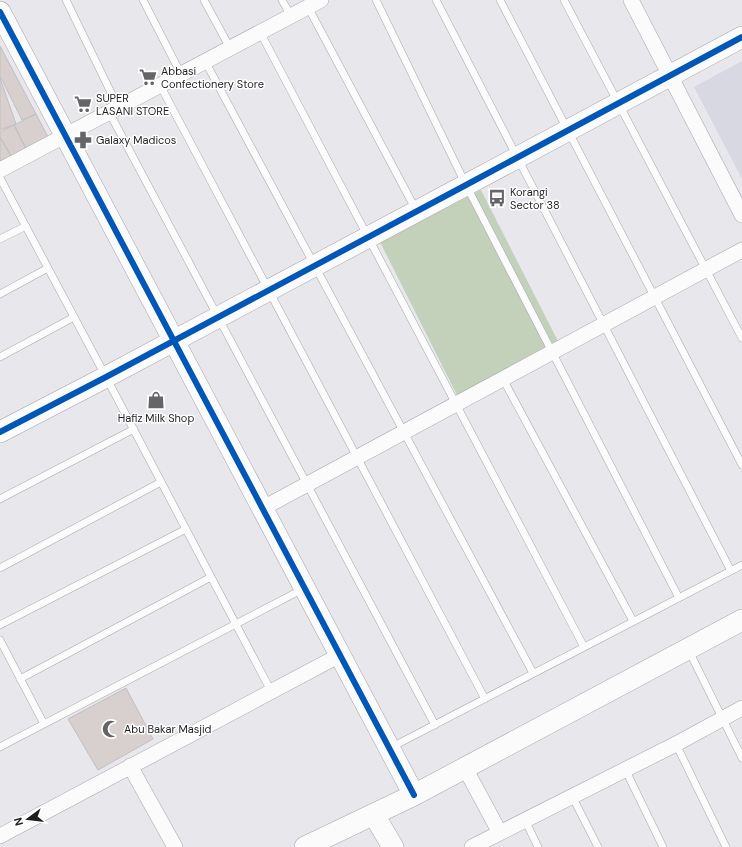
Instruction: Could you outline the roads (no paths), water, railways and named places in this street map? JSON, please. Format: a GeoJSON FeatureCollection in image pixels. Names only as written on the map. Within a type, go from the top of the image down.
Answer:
{"type":"FeatureCollection","features":[{"type":"Feature","properties":{"kind":"street"},"geometry":{"type":"LineString","coordinates":[[631,0],[742,215]]}},
{"type":"Feature","properties":{"kind":"street"},"geometry":{"type":"LineString","coordinates":[[0,170],[314,3]]}},
{"type":"Feature","properties":{"kind":"street"},"geometry":{"type":"LineString","coordinates":[[0,12],[414,794]]}},
{"type":"Feature","properties":{"kind":"street"},"geometry":{"type":"LineString","coordinates":[[0,432],[417,212],[742,37]]}},
{"type":"Feature","properties":{"kind":"street"},"geometry":{"type":"LineString","coordinates":[[263,508],[742,250]]}},
{"type":"Feature","properties":{"kind":"street"},"geometry":{"type":"LineString","coordinates":[[305,847],[465,768],[742,620]]}},
{"type":"Feature","properties":{"kind":"street"},"geometry":{"type":"LineString","coordinates":[[0,836],[340,654]]}},
{"type":"Feature","properties":{"kind":"street"},"geometry":{"type":"LineString","coordinates":[[472,847],[676,744],[742,708]]}},
{"type":"Feature","properties":{"kind":"street"},"geometry":{"type":"LineString","coordinates":[[130,766],[175,847]]}},
{"type":"Feature","properties":{"kind":"street"},"geometry":{"type":"LineString","coordinates":[[465,768],[500,833]]}},
{"type":"Feature","properties":{"kind":"street"},"geometry":{"type":"LineString","coordinates":[[374,814],[393,847]]}},
{"type":"Feature","properties":{"kind":"lane"},"geometry":{"type":"LineString","coordinates":[[66,0],[114,110],[218,317],[435,725]]}},
{"type":"Feature","properties":{"kind":"lane"},"geometry":{"type":"LineString","coordinates":[[143,0],[181,74]]}},
{"type":"Feature","properties":{"kind":"lane"},"geometry":{"type":"LineString","coordinates":[[204,0],[230,48]]}},
{"type":"Feature","properties":{"kind":"lane"},"geometry":{"type":"LineString","coordinates":[[282,0],[291,16]]}},
{"type":"Feature","properties":{"kind":"lane"},"geometry":{"type":"LineString","coordinates":[[376,0],[466,185],[678,598]]}},
{"type":"Feature","properties":{"kind":"lane"},"geometry":{"type":"LineString","coordinates":[[436,0],[731,571]]}},
{"type":"Feature","properties":{"kind":"lane"},"geometry":{"type":"LineString","coordinates":[[500,0],[742,465]]}},
{"type":"Feature","properties":{"kind":"lane"},"geometry":{"type":"LineString","coordinates":[[564,0],[742,338]]}},
{"type":"Feature","properties":{"kind":"lane"},"geometry":{"type":"LineString","coordinates":[[314,3],[417,212]]}},
{"type":"Feature","properties":{"kind":"lane"},"geometry":{"type":"LineString","coordinates":[[260,32],[584,647]]}},
{"type":"Feature","properties":{"kind":"lane"},"geometry":{"type":"LineString","coordinates":[[205,61],[533,673]]}},
{"type":"Feature","properties":{"kind":"lane"},"geometry":{"type":"LineString","coordinates":[[160,85],[485,699]]}},
{"type":"Feature","properties":{"kind":"lane"},"geometry":{"type":"LineString","coordinates":[[0,178],[134,429],[271,691]]}},
{"type":"Feature","properties":{"kind":"lane"},"geometry":{"type":"LineString","coordinates":[[0,239],[26,226]]}},
{"type":"Feature","properties":{"kind":"lane"},"geometry":{"type":"LineString","coordinates":[[0,294],[48,268]]}},
{"type":"Feature","properties":{"kind":"lane"},"geometry":{"type":"LineString","coordinates":[[0,357],[74,317]]}},
{"type":"Feature","properties":{"kind":"lane"},"geometry":{"type":"LineString","coordinates":[[502,379],[633,621]]}},
{"type":"Feature","properties":{"kind":"lane"},"geometry":{"type":"LineString","coordinates":[[0,499],[134,429]]}},
{"type":"Feature","properties":{"kind":"lane"},"geometry":{"type":"LineString","coordinates":[[0,568],[161,482]]}},
{"type":"Feature","properties":{"kind":"lane"},"geometry":{"type":"LineString","coordinates":[[0,625],[186,529]]}},
{"type":"Feature","properties":{"kind":"lane"},"geometry":{"type":"LineString","coordinates":[[390,748],[742,565]]}},
{"type":"Feature","properties":{"kind":"lane"},"geometry":{"type":"LineString","coordinates":[[20,679],[211,577]]}},
{"type":"Feature","properties":{"kind":"lane"},"geometry":{"type":"LineString","coordinates":[[0,747],[305,588]]}},
{"type":"Feature","properties":{"kind":"lane"},"geometry":{"type":"LineString","coordinates":[[0,640],[44,724]]}},
{"type":"Feature","properties":{"kind":"lane"},"geometry":{"type":"LineString","coordinates":[[688,648],[742,758]]}},
{"type":"Feature","properties":{"kind":"lane"},"geometry":{"type":"LineString","coordinates":[[676,744],[726,847]]}},
{"type":"Feature","properties":{"kind":"lane"},"geometry":{"type":"LineString","coordinates":[[625,769],[663,847]]}},
{"type":"Feature","properties":{"kind":"lane"},"geometry":{"type":"LineString","coordinates":[[572,796],[598,847]]}},
{"type":"Feature","properties":{"kind":"lane"},"geometry":{"type":"LineString","coordinates":[[525,820],[538,847]]}},
{"type":"Feature","properties":{"kind":"place","name":"Abbasi Confectionery Store"},"geometry":{"type":"Point","coordinates":[148,77]}},
{"type":"Feature","properties":{"kind":"place","name":"SUPER LASANI STORE"},"geometry":{"type":"Point","coordinates":[83,104]}},
{"type":"Feature","properties":{"kind":"place","name":"Galaxy Madicos"},"geometry":{"type":"Point","coordinates":[83,140]}},
{"type":"Feature","properties":{"kind":"place","name":"Korangi Sector 38"},"geometry":{"type":"Point","coordinates":[497,198]}},
{"type":"Feature","properties":{"kind":"place","name":"Hafiz Milk Shop"},"geometry":{"type":"Point","coordinates":[156,400]}},
{"type":"Feature","properties":{"kind":"place","name":"Abu Bakar Masjid"},"geometry":{"type":"Point","coordinates":[111,729]}}]}
